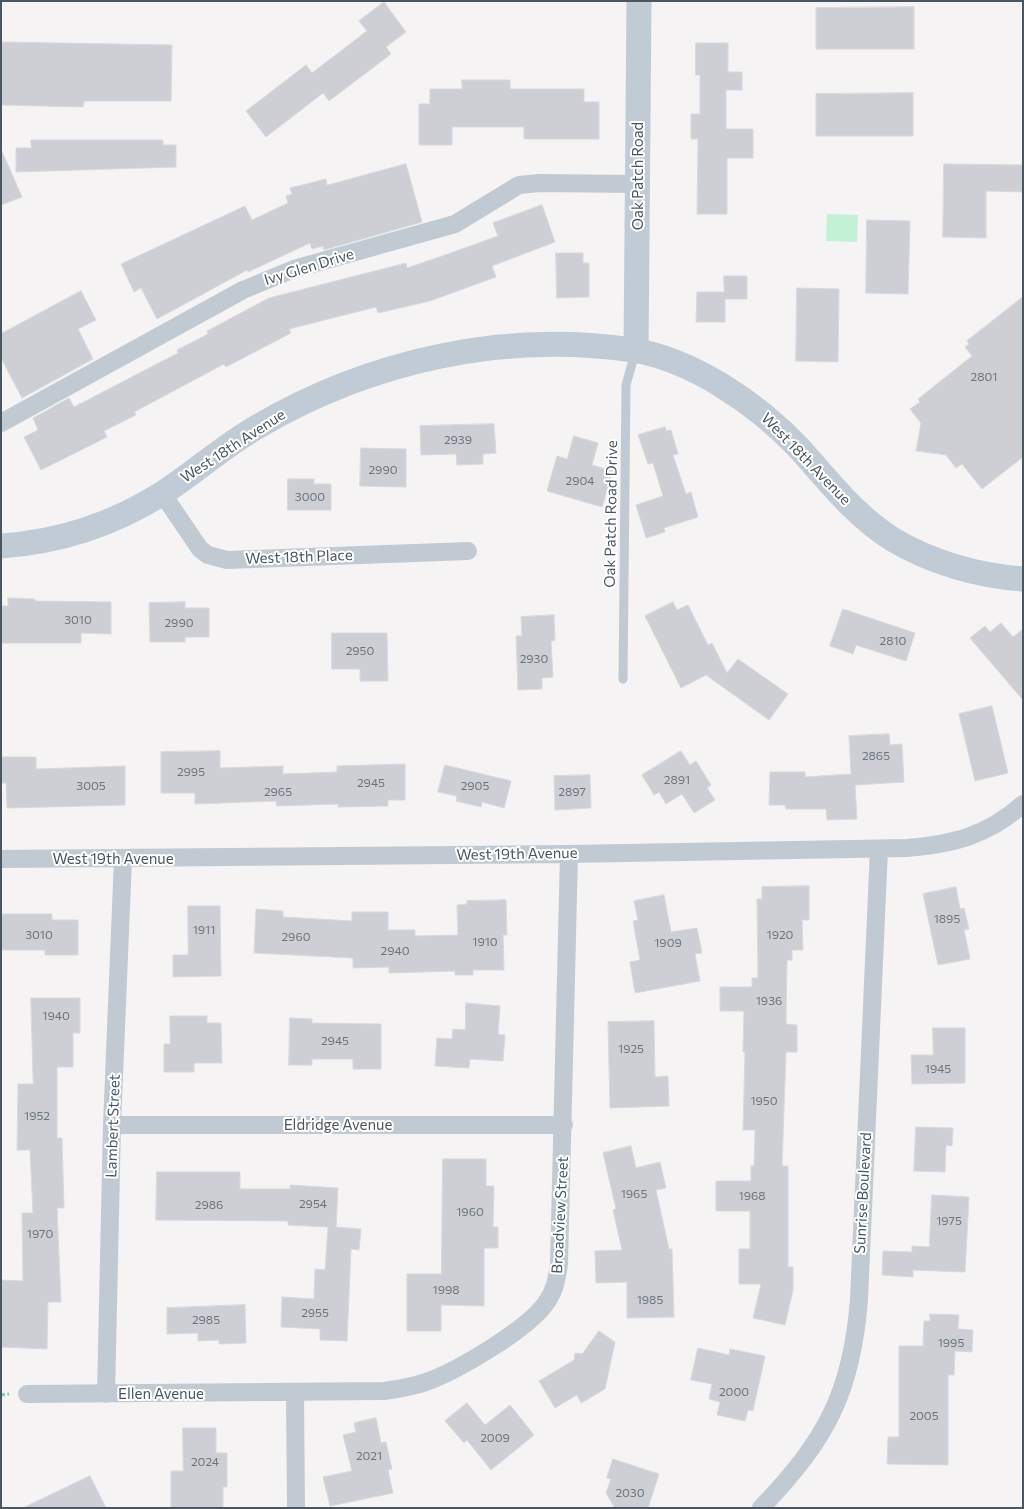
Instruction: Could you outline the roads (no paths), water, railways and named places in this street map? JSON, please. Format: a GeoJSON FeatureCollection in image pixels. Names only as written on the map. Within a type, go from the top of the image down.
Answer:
{"type":"FeatureCollection","features":[{"type":"Feature","properties":{"kind":"main road","name":"Oak Patch Road"},"geometry":{"type":"LineString","coordinates":[[636,351],[639,1]]}},
{"type":"Feature","properties":{"kind":"main road","name":"West 18th Avenue"},"geometry":{"type":"LineString","coordinates":[[1,546],[39,542],[82,532],[124,514],[162,493],[254,429],[287,410],[356,381],[409,363],[462,352],[508,346],[566,344],[636,351],[701,374],[734,393],[769,418],[799,448],[833,489],[892,539],[928,556],[974,572],[1023,580]]}},
{"type":"Feature","properties":{"kind":"street","name":"Ivy Glen Drive"},"geometry":{"type":"LineString","coordinates":[[1,423],[243,290],[277,274],[455,224],[519,185],[539,183],[638,184]]}},
{"type":"Feature","properties":{"kind":"street","name":"West 18th Place"},"geometry":{"type":"LineString","coordinates":[[162,493],[200,549],[216,558],[227,560],[468,551]]}},
{"type":"Feature","properties":{"kind":"street","name":"West 19th Avenue"},"geometry":{"type":"LineString","coordinates":[[1,860],[879,849],[940,845],[969,838],[993,827],[1023,804]]}},
{"type":"Feature","properties":{"kind":"street","name":"Sunrise Boulevard"},"geometry":{"type":"LineString","coordinates":[[761,1508],[808,1454],[831,1419],[845,1386],[853,1358],[859,1299],[879,849]]}},
{"type":"Feature","properties":{"kind":"street","name":"Broadview Street"},"geometry":{"type":"LineString","coordinates":[[295,1393],[384,1391],[426,1382],[510,1336],[537,1315],[554,1289],[558,1270],[564,1125],[569,854]]}},
{"type":"Feature","properties":{"kind":"street","name":"Lambert Street"},"geometry":{"type":"LineString","coordinates":[[106,1394],[112,1126],[123,859]]}},
{"type":"Feature","properties":{"kind":"street","name":"Eldridge Avenue"},"geometry":{"type":"LineString","coordinates":[[112,1126],[564,1125]]}},
{"type":"Feature","properties":{"kind":"street","name":"Ellen Avenue"},"geometry":{"type":"LineString","coordinates":[[27,1394],[295,1393]]}},
{"type":"Feature","properties":{"kind":"street"},"geometry":{"type":"LineString","coordinates":[[295,1393],[296,1508]]}},
{"type":"Feature","properties":{"kind":"lane","name":"Oak Patch Road Drive"},"geometry":{"type":"LineString","coordinates":[[623,679],[626,385],[636,351]]}}]}
